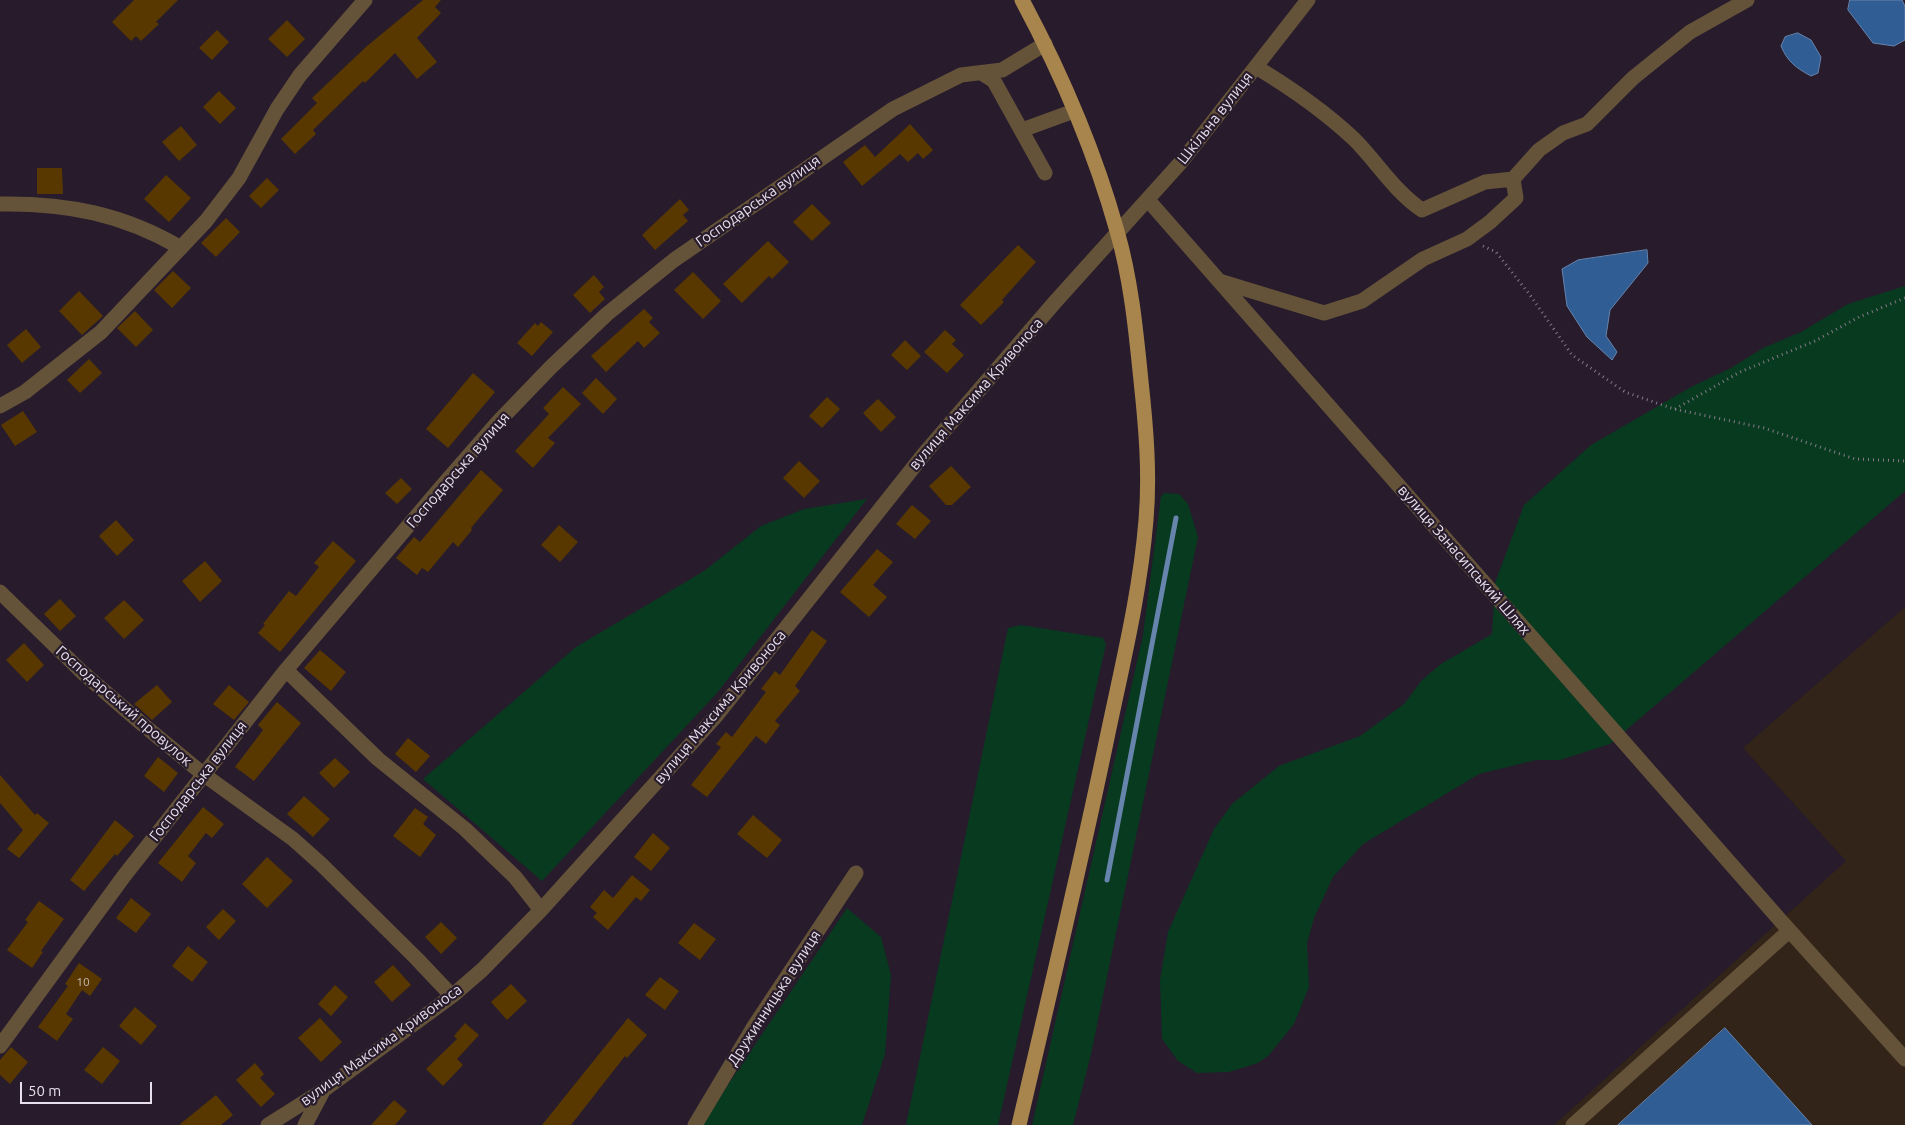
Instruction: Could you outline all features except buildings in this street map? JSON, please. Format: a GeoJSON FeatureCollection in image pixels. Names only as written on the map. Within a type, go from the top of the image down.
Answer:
{"type":"FeatureCollection","features":[{"type":"Feature","properties":{"kind":"main road"},"geometry":{"type":"LineString","coordinates":[[1019,1125],[1130,630],[1146,519],[1146,429],[1137,333],[1118,234],[1104,186],[1074,111],[1045,44],[1022,0]]}},
{"type":"Feature","properties":{"kind":"street"},"geometry":{"type":"LineString","coordinates":[[0,406],[25,392],[101,332],[226,198],[240,178],[277,110],[300,76],[365,0]]}},
{"type":"Feature","properties":{"kind":"street","name":"Шкільна вулиця"},"geometry":{"type":"LineString","coordinates":[[1118,234],[1256,67],[1308,0]]}},
{"type":"Feature","properties":{"kind":"street"},"geometry":{"type":"LineString","coordinates":[[1256,67],[1290,87],[1327,115],[1355,140],[1408,201],[1422,210],[1485,182],[1513,179],[1539,150],[1563,133],[1587,124],[1633,78],[1690,32],[1747,0]]}},
{"type":"Feature","properties":{"kind":"street","name":"Господарська вулиця"},"geometry":{"type":"LineString","coordinates":[[0,1046],[124,876],[286,670],[498,422],[607,314],[674,260],[731,218],[893,109],[961,75],[983,74],[1002,70],[1045,44]]}},
{"type":"Feature","properties":{"kind":"street"},"geometry":{"type":"LineString","coordinates":[[983,74],[994,81],[1045,173]]}},
{"type":"Feature","properties":{"kind":"street"},"geometry":{"type":"LineString","coordinates":[[1022,130],[1074,111]]}},
{"type":"Feature","properties":{"kind":"street"},"geometry":{"type":"LineString","coordinates":[[1219,281],[1324,313],[1362,301],[1423,260],[1467,240],[1516,198],[1513,179]]}},
{"type":"Feature","properties":{"kind":"street","name":"вулиця Занасипський Шлях"},"geometry":{"type":"LineString","coordinates":[[1148,200],[1785,926],[1905,1059]]}},
{"type":"Feature","properties":{"kind":"street"},"geometry":{"type":"LineString","coordinates":[[0,204],[68,208],[116,217],[142,226],[181,248]]}},
{"type":"Feature","properties":{"kind":"street","name":"вулиця Максима Кривоноса"},"geometry":{"type":"LineString","coordinates":[[268,1125],[325,1088],[452,996],[482,970],[541,910],[716,716],[924,454],[1056,302],[1118,234]]}},
{"type":"Feature","properties":{"kind":"street","name":"Господарський провулок"},"geometry":{"type":"LineString","coordinates":[[0,592],[82,672],[203,774],[293,839],[321,864],[418,959],[452,996]]}},
{"type":"Feature","properties":{"kind":"street"},"geometry":{"type":"LineString","coordinates":[[286,670],[378,759],[465,829],[515,877],[541,910]]}},
{"type":"Feature","properties":{"kind":"street","name":"Дружинницька вулиця"},"geometry":{"type":"LineString","coordinates":[[695,1125],[753,1028],[856,873]]}},
{"type":"Feature","properties":{"kind":"street"},"geometry":{"type":"LineString","coordinates":[[1573,1125],[1785,926]]}},
{"type":"Feature","properties":{"kind":"street"},"geometry":{"type":"LineString","coordinates":[[305,1125],[325,1088]]}},
{"type":"Feature","properties":{"kind":"path"},"geometry":{"type":"LineString","coordinates":[[1467,240],[1496,252],[1572,355],[1625,392],[1674,409],[1764,428],[1855,459],[1905,461]]}},
{"type":"Feature","properties":{"kind":"path"},"geometry":{"type":"LineString","coordinates":[[1674,409],[1740,372],[1816,341],[1859,317],[1905,298]]}},
{"type":"Feature","properties":{"kind":"shaded area"},"geometry":{"type":"Polygon","coordinates":[[[1905,607],[1905,1125],[1554,1125],[1846,861],[1743,748],[1905,607]]]}},
{"type":"Feature","properties":{"kind":"green space"},"geometry":{"type":"Polygon","coordinates":[[[1905,286],[1905,491],[1610,744],[1560,760],[1536,760],[1479,774],[1363,844],[1333,877],[1314,918],[1307,943],[1309,987],[1294,1024],[1269,1055],[1258,1063],[1229,1072],[1197,1073],[1178,1061],[1162,1039],[1160,980],[1168,932],[1214,829],[1232,804],[1279,766],[1360,736],[1404,704],[1422,680],[1441,664],[1492,634],[1495,583],[1524,505],[1591,445],[1691,387],[1731,368],[1763,348],[1801,332],[1848,304],[1905,286]]]}},
{"type":"Feature","properties":{"kind":"green space"},"geometry":{"type":"Polygon","coordinates":[[[1165,493],[1179,494],[1188,504],[1198,537],[1091,1054],[1073,1125],[1032,1125],[1143,635],[1161,496],[1165,493]]]}},
{"type":"Feature","properties":{"kind":"green space"},"geometry":{"type":"Polygon","coordinates":[[[867,499],[717,693],[542,881],[423,779],[576,647],[704,571],[761,526],[804,509],[867,499]]]}},
{"type":"Feature","properties":{"kind":"green space"},"geometry":{"type":"Polygon","coordinates":[[[1021,625],[1103,638],[1106,644],[998,1125],[906,1125],[1008,628],[1021,625]]]}},
{"type":"Feature","properties":{"kind":"green space"},"geometry":{"type":"Polygon","coordinates":[[[847,908],[881,937],[891,975],[885,1054],[862,1125],[701,1125],[847,908]]]}},
{"type":"Feature","properties":{"kind":"water"},"geometry":{"type":"Polygon","coordinates":[[[1850,0],[1902,0],[1905,6],[1905,40],[1894,46],[1873,43],[1848,10],[1850,0]]]}},
{"type":"Feature","properties":{"kind":"water"},"geometry":{"type":"Polygon","coordinates":[[[1798,33],[1811,40],[1821,57],[1818,73],[1811,76],[1793,64],[1781,46],[1785,37],[1798,33]]]}},
{"type":"Feature","properties":{"kind":"water"},"geometry":{"type":"Polygon","coordinates":[[[1647,250],[1648,263],[1610,310],[1606,336],[1617,352],[1612,360],[1587,337],[1567,306],[1562,269],[1578,260],[1647,250]]]}},
{"type":"Feature","properties":{"kind":"water"},"geometry":{"type":"Polygon","coordinates":[[[1725,1028],[1812,1125],[1618,1125],[1725,1028]]]}},
{"type":"Feature","properties":{"kind":"waterway"},"geometry":{"type":"LineString","coordinates":[[1107,880],[1176,518]]}}]}
